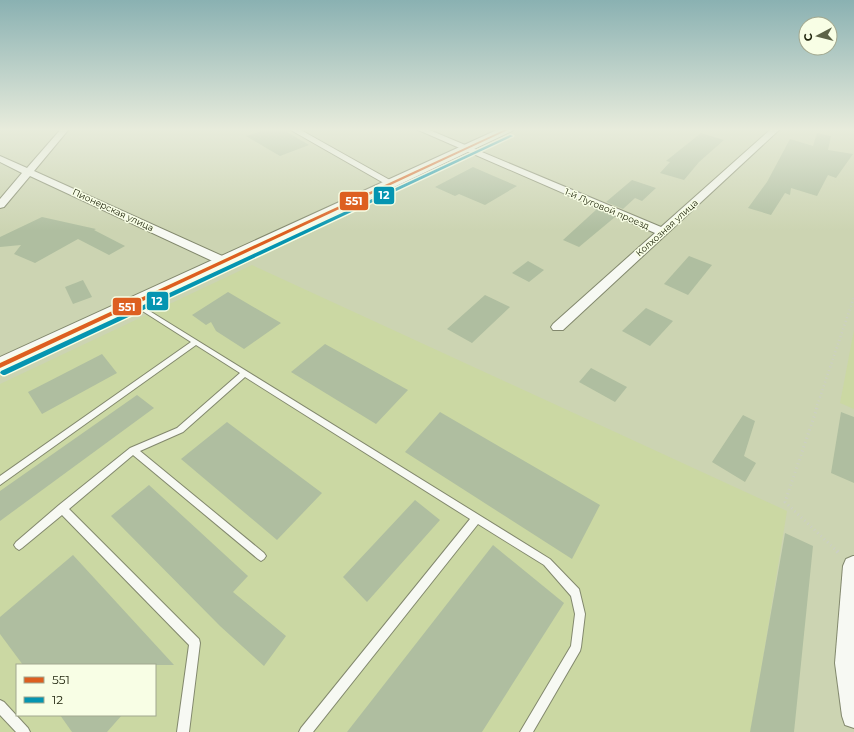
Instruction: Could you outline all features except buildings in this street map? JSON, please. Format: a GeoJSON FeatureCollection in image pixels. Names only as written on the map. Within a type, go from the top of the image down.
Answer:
{"type":"FeatureCollection","features":[{"type":"Feature","properties":{"kind":"street","name":"Пионерская улица"},"geometry":{"type":"LineString","coordinates":[[9,163],[226,262]]}},
{"type":"Feature","properties":{"kind":"street"},"geometry":{"type":"LineString","coordinates":[[0,205],[36,163]]}},
{"type":"Feature","properties":{"kind":"street"},"geometry":{"type":"LineString","coordinates":[[355,163],[392,184]]}},
{"type":"Feature","properties":{"kind":"street"},"geometry":{"type":"LineString","coordinates":[[0,366],[435,163]]}},
{"type":"Feature","properties":{"kind":"street","name":"1-й Луговой проезд"},"geometry":{"type":"LineString","coordinates":[[502,163],[662,232]]}},
{"type":"Feature","properties":{"kind":"street","name":"Колхозная улица"},"geometry":{"type":"LineString","coordinates":[[558,327],[738,163]]}},
{"type":"Feature","properties":{"kind":"street"},"geometry":{"type":"LineString","coordinates":[[853,566],[847,662],[854,716]]}},
{"type":"Feature","properties":{"kind":"lane"},"geometry":{"type":"LineString","coordinates":[[135,304],[547,562],[575,593],[580,614],[576,647],[526,732]]}},
{"type":"Feature","properties":{"kind":"lane"},"geometry":{"type":"LineString","coordinates":[[0,481],[196,342]]}},
{"type":"Feature","properties":{"kind":"lane"},"geometry":{"type":"LineString","coordinates":[[19,544],[133,450],[180,430],[245,373]]}},
{"type":"Feature","properties":{"kind":"lane"},"geometry":{"type":"LineString","coordinates":[[133,450],[260,556]]}},
{"type":"Feature","properties":{"kind":"lane"},"geometry":{"type":"LineString","coordinates":[[62,508],[195,643],[183,732]]}},
{"type":"Feature","properties":{"kind":"lane"},"geometry":{"type":"LineString","coordinates":[[305,732],[477,518]]}},
{"type":"Feature","properties":{"kind":"lane"},"geometry":{"type":"LineString","coordinates":[[0,706],[24,732]]}},
{"type":"Feature","properties":{"kind":"path"},"geometry":{"type":"LineString","coordinates":[[853,566],[785,502],[854,297]]}},
{"type":"Feature","properties":{"kind":"shaded area"},"geometry":{"type":"Polygon","coordinates":[[[252,265],[787,511],[751,732],[0,732],[0,384],[252,265]]]}},
{"type":"Feature","properties":{"kind":"shaded area"},"geometry":{"type":"Polygon","coordinates":[[[854,330],[854,409],[840,403],[854,330]]]}},
{"type":"Feature","properties":{"kind":"transit line","name":"551"},"geometry":{"type":"LineString","coordinates":[[0,366],[435,163]]}},
{"type":"Feature","properties":{"kind":"transit line","name":"12"},"geometry":{"type":"LineString","coordinates":[[3,373],[453,163]]}}]}
